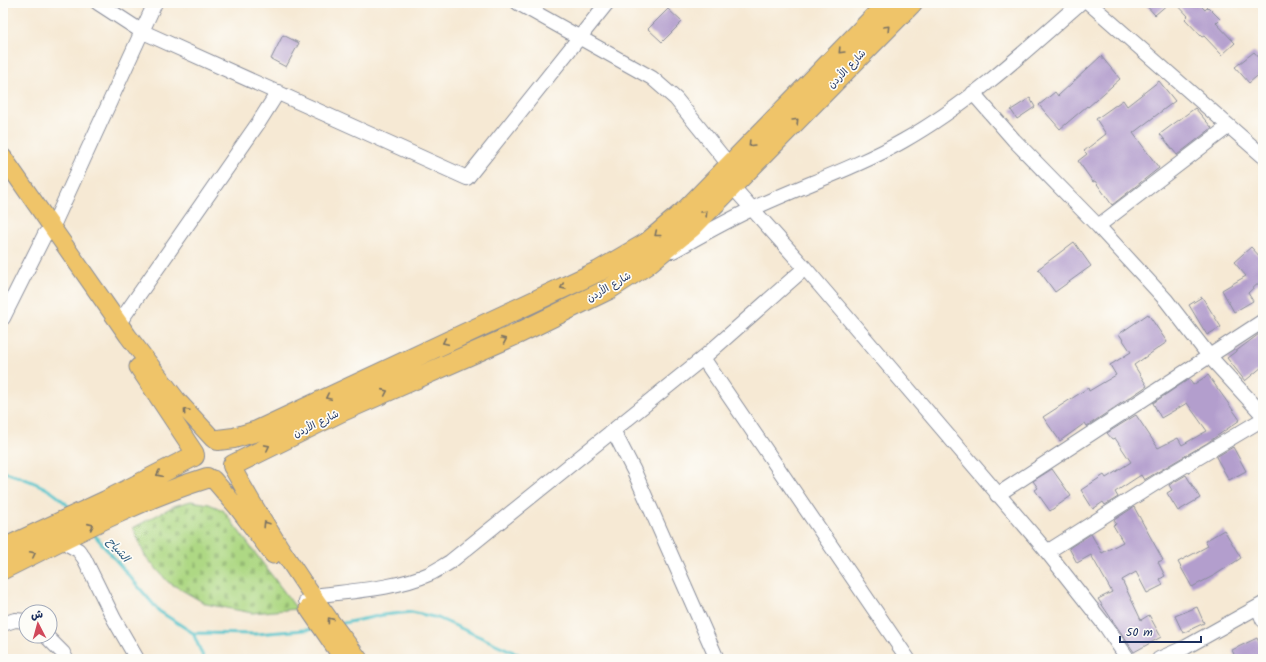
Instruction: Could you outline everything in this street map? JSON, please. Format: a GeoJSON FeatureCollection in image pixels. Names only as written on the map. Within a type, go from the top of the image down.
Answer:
{"type":"FeatureCollection","features":[{"type":"Feature","properties":{"kind":"highway","name":"شارع الأردن"},"geometry":{"type":"LineString","coordinates":[[215,440],[234,438],[257,431],[599,271],[635,251],[686,209],[730,166],[888,3]]}},
{"type":"Feature","properties":{"kind":"highway","name":"شارع الأردن"},"geometry":{"type":"LineString","coordinates":[[232,466],[340,412],[517,334],[609,289],[646,265],[692,226],[912,3]]}},
{"type":"Feature","properties":{"kind":"highway"},"geometry":{"type":"LineString","coordinates":[[599,271],[609,289]]}},
{"type":"Feature","properties":{"kind":"highway"},"geometry":{"type":"LineString","coordinates":[[3,569],[60,534],[112,507],[194,455],[200,445],[215,440],[229,446],[232,452],[232,466],[224,476],[210,478],[112,507]]}},
{"type":"Feature","properties":{"kind":"highway"},"geometry":{"type":"LineString","coordinates":[[194,455],[195,467],[202,475],[210,478]]}},
{"type":"Feature","properties":{"kind":"highway"},"geometry":{"type":"LineString","coordinates":[[3,549],[60,534]]}},
{"type":"Feature","properties":{"kind":"main road"},"geometry":{"type":"LineString","coordinates":[[3,157],[48,231],[149,383],[194,455]]}},
{"type":"Feature","properties":{"kind":"main road"},"geometry":{"type":"LineString","coordinates":[[3,175],[48,231],[177,400],[215,440]]}},
{"type":"Feature","properties":{"kind":"main road"},"geometry":{"type":"LineString","coordinates":[[232,466],[252,503],[311,602]]}},
{"type":"Feature","properties":{"kind":"main road"},"geometry":{"type":"LineString","coordinates":[[210,478],[264,542],[311,602],[337,639],[359,659]]}},
{"type":"Feature","properties":{"kind":"main road"},"geometry":{"type":"LineString","coordinates":[[337,639],[343,659]]}},
{"type":"Feature","properties":{"kind":"street"},"geometry":{"type":"LineString","coordinates":[[98,3],[141,30],[467,178],[607,3]]}},
{"type":"Feature","properties":{"kind":"street"},"geometry":{"type":"LineString","coordinates":[[3,318],[48,231],[141,30],[155,3]]}},
{"type":"Feature","properties":{"kind":"street"},"geometry":{"type":"LineString","coordinates":[[518,3],[652,78],[676,99],[730,166]]}},
{"type":"Feature","properties":{"kind":"street"},"geometry":{"type":"LineString","coordinates":[[646,265],[753,208],[851,166],[903,141],[944,115],[973,93],[1038,40],[1080,3]]}},
{"type":"Feature","properties":{"kind":"street"},"geometry":{"type":"LineString","coordinates":[[1089,3],[1263,156]]}},
{"type":"Feature","properties":{"kind":"street"},"geometry":{"type":"LineString","coordinates":[[119,323],[259,122],[278,92]]}},
{"type":"Feature","properties":{"kind":"street"},"geometry":{"type":"LineString","coordinates":[[973,93],[1014,140],[1098,226],[1166,300],[1210,357],[1263,415]]}},
{"type":"Feature","properties":{"kind":"street"},"geometry":{"type":"LineString","coordinates":[[1098,226],[1229,126]]}},
{"type":"Feature","properties":{"kind":"street"},"geometry":{"type":"LineString","coordinates":[[731,185],[805,268],[1047,552],[1103,622],[1128,659]]}},
{"type":"Feature","properties":{"kind":"street"},"geometry":{"type":"LineString","coordinates":[[311,602],[389,586],[429,574],[450,562],[703,358],[805,268]]}},
{"type":"Feature","properties":{"kind":"street"},"geometry":{"type":"LineString","coordinates":[[997,495],[1263,321]]}},
{"type":"Feature","properties":{"kind":"street"},"geometry":{"type":"LineString","coordinates":[[703,358],[908,659]]}},
{"type":"Feature","properties":{"kind":"street"},"geometry":{"type":"LineString","coordinates":[[1047,552],[1159,481],[1263,419]]}},
{"type":"Feature","properties":{"kind":"street"},"geometry":{"type":"LineString","coordinates":[[613,430],[634,471],[718,659]]}},
{"type":"Feature","properties":{"kind":"street"},"geometry":{"type":"LineString","coordinates":[[60,534],[78,550],[84,558],[114,619],[137,659]]}},
{"type":"Feature","properties":{"kind":"street"},"geometry":{"type":"LineString","coordinates":[[1159,659],[1188,653],[1261,610]]}},
{"type":"Feature","properties":{"kind":"street"},"geometry":{"type":"LineString","coordinates":[[3,624],[18,620]]}},
{"type":"Feature","properties":{"kind":"street"},"geometry":{"type":"LineString","coordinates":[[54,644],[66,659]]}},
{"type":"Feature","properties":{"kind":"green space"},"geometry":{"type":"Polygon","coordinates":[[[191,501],[209,504],[223,510],[297,609],[252,613],[206,604],[168,582],[145,556],[133,528],[174,506],[191,501]]]}},
{"type":"Feature","properties":{"kind":"building"},"geometry":{"type":"Polygon","coordinates":[[[1144,3],[1169,3],[1155,15],[1144,3]]]}},
{"type":"Feature","properties":{"kind":"building"},"geometry":{"type":"Polygon","coordinates":[[[1176,3],[1198,3],[1205,10],[1208,7],[1220,19],[1216,23],[1235,43],[1222,55],[1185,19],[1188,16],[1176,3]]]}},
{"type":"Feature","properties":{"kind":"building"},"geometry":{"type":"Polygon","coordinates":[[[668,9],[682,22],[662,42],[648,29],[668,9]]]}},
{"type":"Feature","properties":{"kind":"building"},"geometry":{"type":"Polygon","coordinates":[[[283,35],[299,43],[286,67],[271,59],[283,35]]]}},
{"type":"Feature","properties":{"kind":"building"},"geometry":{"type":"Polygon","coordinates":[[[1254,52],[1263,62],[1263,71],[1249,83],[1235,67],[1254,52]]]}},
{"type":"Feature","properties":{"kind":"building"},"geometry":{"type":"Polygon","coordinates":[[[1101,56],[1120,79],[1060,129],[1039,105],[1055,92],[1058,96],[1101,56]]]}},
{"type":"Feature","properties":{"kind":"building"},"geometry":{"type":"Polygon","coordinates":[[[1159,81],[1175,101],[1133,133],[1159,168],[1112,205],[1095,181],[1093,182],[1078,161],[1087,154],[1084,151],[1106,134],[1096,119],[1123,100],[1127,106],[1159,81]]]}},
{"type":"Feature","properties":{"kind":"building"},"geometry":{"type":"Polygon","coordinates":[[[1030,98],[1035,107],[1017,119],[1011,110],[1030,98]]]}},
{"type":"Feature","properties":{"kind":"building"},"geometry":{"type":"Polygon","coordinates":[[[1195,108],[1212,128],[1177,155],[1160,134],[1195,108]]]}},
{"type":"Feature","properties":{"kind":"building"},"geometry":{"type":"Polygon","coordinates":[[[1074,242],[1091,266],[1055,292],[1038,269],[1074,242]]]}},
{"type":"Feature","properties":{"kind":"building"},"geometry":{"type":"Polygon","coordinates":[[[1251,247],[1263,260],[1263,279],[1248,293],[1253,301],[1234,312],[1222,290],[1246,276],[1234,262],[1251,247]]]}},
{"type":"Feature","properties":{"kind":"building"},"geometry":{"type":"Polygon","coordinates":[[[1202,297],[1221,327],[1207,335],[1189,305],[1202,297]]]}},
{"type":"Feature","properties":{"kind":"building"},"geometry":{"type":"Polygon","coordinates":[[[1148,314],[1167,342],[1134,365],[1147,386],[1087,426],[1085,423],[1060,441],[1043,417],[1088,388],[1089,391],[1116,375],[1110,365],[1131,352],[1119,334],[1148,314]]]}},
{"type":"Feature","properties":{"kind":"building"},"geometry":{"type":"Polygon","coordinates":[[[1263,331],[1263,366],[1245,381],[1227,358],[1263,331]]]}},
{"type":"Feature","properties":{"kind":"building"},"geometry":{"type":"Polygon","coordinates":[[[1208,375],[1240,420],[1207,443],[1144,480],[1141,475],[1115,492],[1118,497],[1105,505],[1103,502],[1093,509],[1081,490],[1104,475],[1106,478],[1131,462],[1115,438],[1112,439],[1107,433],[1136,415],[1158,448],[1178,438],[1182,445],[1207,431],[1187,403],[1161,418],[1153,403],[1189,379],[1193,385],[1208,375]]]}},
{"type":"Feature","properties":{"kind":"building"},"geometry":{"type":"Polygon","coordinates":[[[1233,447],[1246,471],[1229,480],[1216,457],[1233,447]]]}},
{"type":"Feature","properties":{"kind":"building"},"geometry":{"type":"Polygon","coordinates":[[[1052,469],[1071,496],[1050,511],[1035,490],[1038,488],[1033,481],[1052,469]]]}},
{"type":"Feature","properties":{"kind":"building"},"geometry":{"type":"Polygon","coordinates":[[[1186,475],[1200,498],[1178,511],[1167,493],[1172,490],[1169,485],[1186,475]]]}},
{"type":"Feature","properties":{"kind":"building"},"geometry":{"type":"Polygon","coordinates":[[[1134,507],[1163,560],[1158,562],[1165,576],[1160,579],[1163,585],[1147,593],[1136,572],[1122,580],[1141,620],[1149,615],[1161,637],[1134,652],[1098,599],[1112,592],[1091,555],[1077,563],[1069,548],[1091,534],[1102,553],[1123,542],[1113,525],[1116,524],[1114,520],[1134,507]]]}},
{"type":"Feature","properties":{"kind":"building"},"geometry":{"type":"Polygon","coordinates":[[[1224,530],[1241,558],[1215,575],[1192,587],[1178,562],[1208,546],[1205,541],[1224,530]]]}},
{"type":"Feature","properties":{"kind":"building"},"geometry":{"type":"Polygon","coordinates":[[[1197,607],[1204,623],[1183,633],[1175,616],[1197,607]]]}},
{"type":"Feature","properties":{"kind":"building"},"geometry":{"type":"Polygon","coordinates":[[[1257,638],[1263,651],[1263,657],[1259,659],[1236,659],[1232,650],[1257,638]]]}},
{"type":"Feature","properties":{"kind":"waterway","name":"الشياح"},"geometry":{"type":"LineString","coordinates":[[3,471],[40,485],[55,494],[71,509]]}},
{"type":"Feature","properties":{"kind":"waterway","name":"الشياح"},"geometry":{"type":"LineString","coordinates":[[92,532],[159,611],[193,633],[204,659]]}},
{"type":"Feature","properties":{"kind":"waterway"},"geometry":{"type":"LineString","coordinates":[[339,624],[383,615],[412,612],[438,618],[529,659]]}},
{"type":"Feature","properties":{"kind":"waterway"},"geometry":{"type":"LineString","coordinates":[[193,633],[257,634],[316,629]]}}]}
